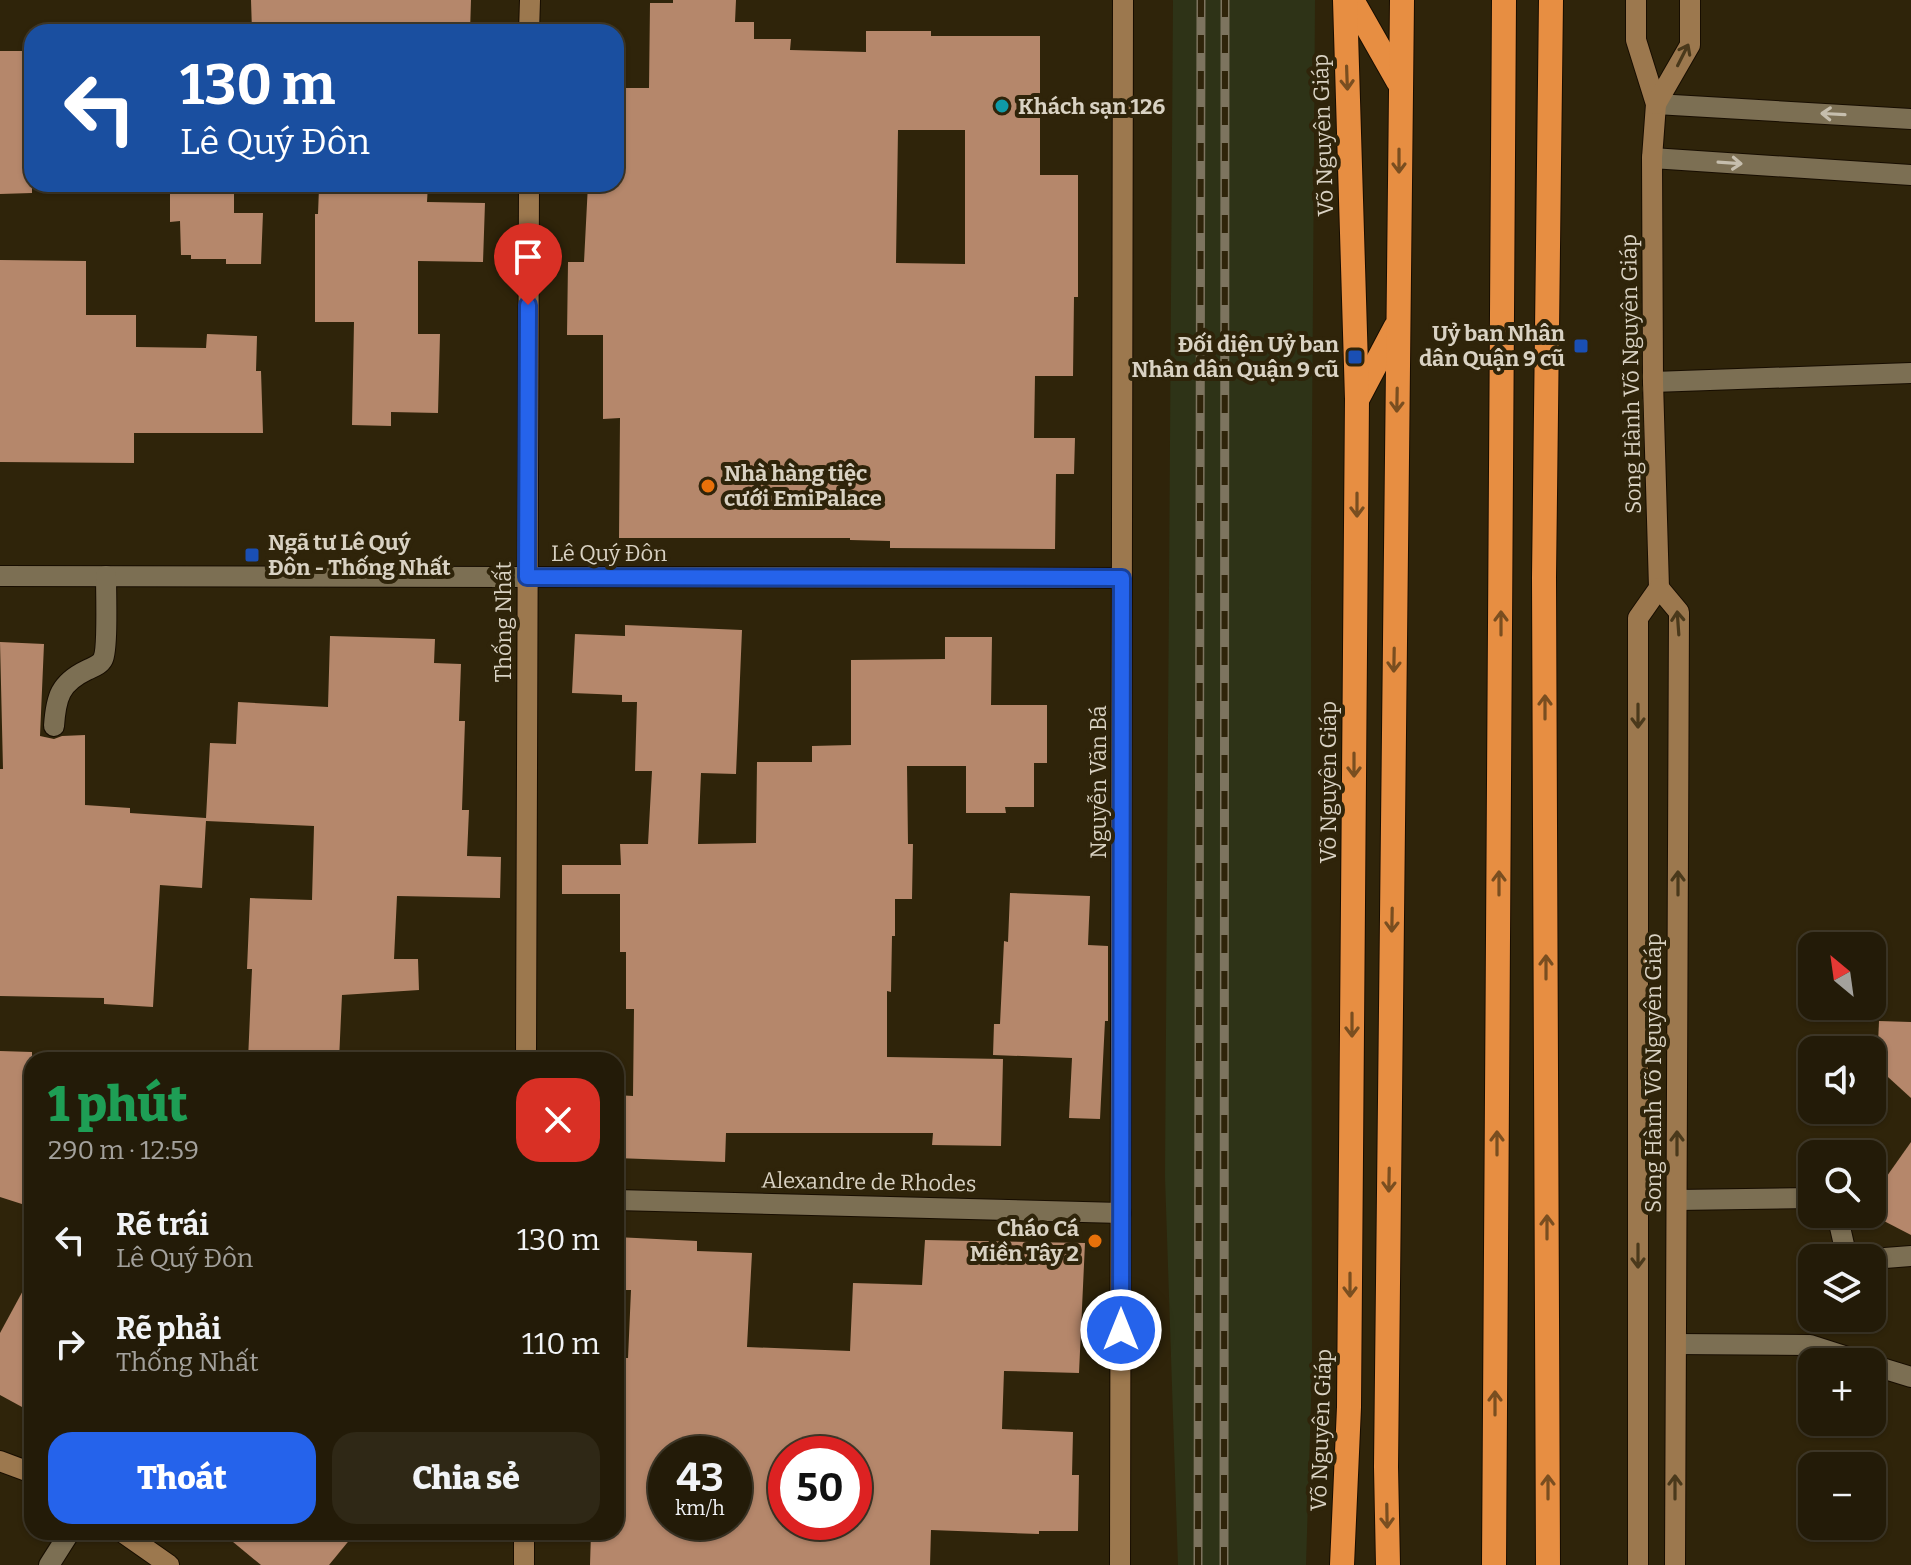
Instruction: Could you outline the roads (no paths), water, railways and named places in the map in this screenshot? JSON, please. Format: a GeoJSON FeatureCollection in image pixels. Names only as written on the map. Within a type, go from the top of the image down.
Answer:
{"type":"FeatureCollection","features":[{"type":"Feature","properties":{"kind":"highway","name":"Võ Nguyên Giáp"},"geometry":{"type":"LineString","coordinates":[[1342,1565],[1349,1407],[1357,399],[1345,0]]}},
{"type":"Feature","properties":{"kind":"highway"},"geometry":{"type":"LineString","coordinates":[[1352,0],[1400,83]]}},
{"type":"Feature","properties":{"kind":"highway"},"geometry":{"type":"LineString","coordinates":[[1388,1565],[1386,1436],[1402,0]]}},
{"type":"Feature","properties":{"kind":"highway"},"geometry":{"type":"LineString","coordinates":[[1494,1565],[1504,0]]}},
{"type":"Feature","properties":{"kind":"highway"},"geometry":{"type":"LineString","coordinates":[[1548,1565],[1544,578],[1551,0]]}},
{"type":"Feature","properties":{"kind":"highway"},"geometry":{"type":"LineString","coordinates":[[1357,399],[1398,322]]}},
{"type":"Feature","properties":{"kind":"main road"},"geometry":{"type":"LineString","coordinates":[[529,24],[530,0]]}},
{"type":"Feature","properties":{"kind":"main road","name":"Nguyễn Văn Bá"},"geometry":{"type":"LineString","coordinates":[[1120,1565],[1123,0]]}},
{"type":"Feature","properties":{"kind":"main road"},"geometry":{"type":"LineString","coordinates":[[1636,0],[1636,40],[1656,104]]}},
{"type":"Feature","properties":{"kind":"main road"},"geometry":{"type":"LineString","coordinates":[[1656,104],[1690,45],[1690,0]]}},
{"type":"Feature","properties":{"kind":"main road","name":"Song Hành Võ Nguyên Giáp"},"geometry":{"type":"LineString","coordinates":[[1638,1565],[1638,618],[1659,588],[1653,382],[1652,158],[1656,104]]}},
{"type":"Feature","properties":{"kind":"main road","name":"Thống Nhất"},"geometry":{"type":"LineString","coordinates":[[526,1052],[529,192]]}},
{"type":"Feature","properties":{"kind":"main road","name":"Song Hành Võ Nguyên Giáp"},"geometry":{"type":"LineString","coordinates":[[1659,588],[1679,612],[1675,1565]]}},
{"type":"Feature","properties":{"kind":"main road"},"geometry":{"type":"LineString","coordinates":[[0,1461],[24,1470]]}},
{"type":"Feature","properties":{"kind":"main road"},"geometry":{"type":"LineString","coordinates":[[133,1540],[169,1565]]}},
{"type":"Feature","properties":{"kind":"main road"},"geometry":{"type":"LineString","coordinates":[[524,1540],[524,1565]]}},
{"type":"Feature","properties":{"kind":"street"},"geometry":{"type":"LineString","coordinates":[[1656,104],[1911,119]]}},
{"type":"Feature","properties":{"kind":"street"},"geometry":{"type":"LineString","coordinates":[[1652,158],[1911,175]]}},
{"type":"Feature","properties":{"kind":"street"},"geometry":{"type":"LineString","coordinates":[[1653,382],[1911,373]]}},
{"type":"Feature","properties":{"kind":"street","name":"Lê Quý Đôn"},"geometry":{"type":"LineString","coordinates":[[0,576],[1122,578]]}},
{"type":"Feature","properties":{"kind":"street"},"geometry":{"type":"LineString","coordinates":[[54,726],[56,703],[64,686],[103,660],[106,576]]}},
{"type":"Feature","properties":{"kind":"street"},"geometry":{"type":"LineString","coordinates":[[1677,1200],[1798,1198]]}},
{"type":"Feature","properties":{"kind":"street","name":"Alexandre de Rhodes"},"geometry":{"type":"LineString","coordinates":[[624,1200],[1121,1213]]}},
{"type":"Feature","properties":{"kind":"street"},"geometry":{"type":"LineString","coordinates":[[1886,1258],[1911,1256]]}},
{"type":"Feature","properties":{"kind":"street"},"geometry":{"type":"LineString","coordinates":[[1676,1344],[1810,1345],[1819,1348]]}},
{"type":"Feature","properties":{"kind":"street"},"geometry":{"type":"LineString","coordinates":[[1886,1369],[1911,1377]]}},
{"type":"Feature","properties":{"kind":"street"},"geometry":{"type":"LineString","coordinates":[[49,1565],[65,1540]]}},
{"type":"Feature","properties":{"kind":"railway"},"geometry":{"type":"LineString","coordinates":[[1198,1565],[1201,0]]}},
{"type":"Feature","properties":{"kind":"railway"},"geometry":{"type":"LineString","coordinates":[[1224,1565],[1225,0]]}},
{"type":"Feature","properties":{"kind":"place","name":"Khách sạn 126"},"geometry":{"type":"Point","coordinates":[1002,106]}},
{"type":"Feature","properties":{"kind":"place","name":"Uỷ ban Nhân dân Quận 9 cũ"},"geometry":{"type":"Point","coordinates":[1581,346]}},
{"type":"Feature","properties":{"kind":"place","name":"Đối diện Uỷ ban Nhân dân Quận 9 cũ"},"geometry":{"type":"Point","coordinates":[1355,357]}},
{"type":"Feature","properties":{"kind":"place","name":"Nhà hàng tiệc cưới EmiPalace"},"geometry":{"type":"Point","coordinates":[708,486]}},
{"type":"Feature","properties":{"kind":"place","name":"Ngã tư Lê Quý Đôn - Thống Nhất"},"geometry":{"type":"Point","coordinates":[252,555]}},
{"type":"Feature","properties":{"kind":"place","name":"Cháo Cá Miền Tây 2"},"geometry":{"type":"Point","coordinates":[1095,1241]}}]}
